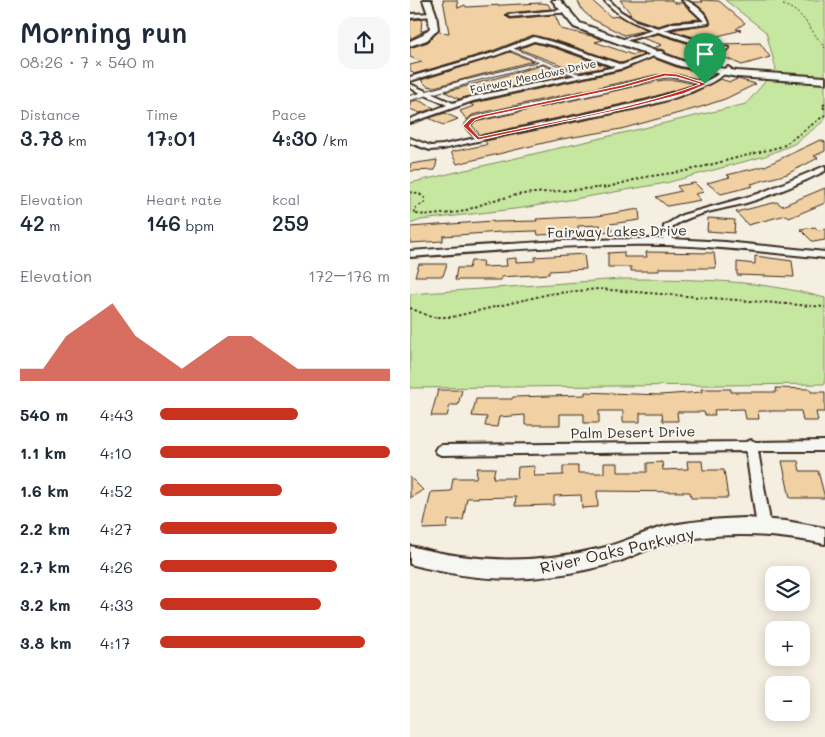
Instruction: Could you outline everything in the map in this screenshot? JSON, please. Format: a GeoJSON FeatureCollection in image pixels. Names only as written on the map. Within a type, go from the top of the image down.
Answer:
{"type":"FeatureCollection","features":[{"type":"Feature","properties":{"kind":"street"},"geometry":{"type":"LineString","coordinates":[[410,44],[424,38],[431,32],[434,24],[427,0]]}},
{"type":"Feature","properties":{"kind":"street"},"geometry":{"type":"LineString","coordinates":[[556,0],[577,25],[658,54],[727,71],[825,80]]}},
{"type":"Feature","properties":{"kind":"street"},"geometry":{"type":"LineString","coordinates":[[562,0],[566,11]]}},
{"type":"Feature","properties":{"kind":"street"},"geometry":{"type":"LineString","coordinates":[[606,0],[625,18],[705,45],[726,48]]}},
{"type":"Feature","properties":{"kind":"street"},"geometry":{"type":"LineString","coordinates":[[622,41],[680,24],[704,23],[708,20],[696,12],[684,0]]}},
{"type":"Feature","properties":{"kind":"street"},"geometry":{"type":"LineString","coordinates":[[510,15],[566,11]]}},
{"type":"Feature","properties":{"kind":"street"},"geometry":{"type":"LineString","coordinates":[[410,16],[432,14]]}},
{"type":"Feature","properties":{"kind":"street"},"geometry":{"type":"LineString","coordinates":[[410,79],[511,49],[531,40],[558,44],[622,67]]}},
{"type":"Feature","properties":{"kind":"street","name":"Fairway Meadows Drive"},"geometry":{"type":"LineString","coordinates":[[410,121],[452,105],[492,94],[622,67],[658,54]]}},
{"type":"Feature","properties":{"kind":"street"},"geometry":{"type":"LineString","coordinates":[[410,140],[430,148],[478,139],[646,102],[705,84],[727,71],[825,76]]}},
{"type":"Feature","properties":{"kind":"street"},"geometry":{"type":"LineString","coordinates":[[410,86],[452,105]]}},
{"type":"Feature","properties":{"kind":"street"},"geometry":{"type":"LineString","coordinates":[[667,242],[668,226],[681,217],[714,210],[773,192],[825,168]]}},
{"type":"Feature","properties":{"kind":"street","name":"Fairway Lakes Drive"},"geometry":{"type":"LineString","coordinates":[[410,254],[588,243],[667,242],[825,255]]}},
{"type":"Feature","properties":{"kind":"street"},"geometry":{"type":"LineString","coordinates":[[750,445],[764,527]]}},
{"type":"Feature","properties":{"kind":"street","name":"Palm Desert Drive"},"geometry":{"type":"LineString","coordinates":[[441,450],[750,445],[825,446]]}},
{"type":"Feature","properties":{"kind":"street","name":"River Oaks Parkway"},"geometry":{"type":"LineString","coordinates":[[410,556],[487,570],[529,570],[620,552],[665,535],[713,528],[764,527],[825,536]]}},
{"type":"Feature","properties":{"kind":"lane"},"geometry":{"type":"LineString","coordinates":[[511,49],[581,76]]}},
{"type":"Feature","properties":{"kind":"lane"},"geometry":{"type":"LineString","coordinates":[[410,98],[544,62]]}},
{"type":"Feature","properties":{"kind":"lane"},"geometry":{"type":"LineString","coordinates":[[478,139],[466,126],[473,119],[483,116],[622,87],[664,75],[677,76],[705,84]]}},
{"type":"Feature","properties":{"kind":"path"},"geometry":{"type":"LineString","coordinates":[[783,0],[786,1],[783,5],[794,8],[808,25],[814,29],[815,36],[825,48]]}},
{"type":"Feature","properties":{"kind":"path"},"geometry":{"type":"LineString","coordinates":[[825,104],[822,106],[825,109]]}},
{"type":"Feature","properties":{"kind":"path"},"geometry":{"type":"LineString","coordinates":[[410,192],[418,193],[425,198],[425,202],[414,209],[415,214],[431,215],[461,212],[494,200],[522,194],[608,187],[645,177],[686,171],[783,146],[825,115]]}},
{"type":"Feature","properties":{"kind":"path"},"geometry":{"type":"LineString","coordinates":[[410,308],[431,317],[452,317],[549,294],[598,289],[825,307]]}},
{"type":"Feature","properties":{"kind":"green space"},"geometry":{"type":"Polygon","coordinates":[[[725,0],[825,0],[825,120],[794,144],[765,156],[666,183],[523,208],[421,220],[410,224],[410,183],[746,104],[776,69],[766,32],[725,0]]]}},
{"type":"Feature","properties":{"kind":"green space"},"geometry":{"type":"Polygon","coordinates":[[[621,279],[724,281],[775,287],[825,298],[825,384],[410,388],[410,294],[621,279]]]}},
{"type":"Feature","properties":{"kind":"building"},"geometry":{"type":"Polygon","coordinates":[[[443,0],[457,0],[458,8],[465,5],[466,7],[548,4],[551,9],[507,13],[505,15],[510,19],[555,15],[561,29],[596,37],[603,40],[595,42],[633,55],[639,53],[644,55],[622,63],[533,35],[492,51],[414,74],[410,70],[410,65],[422,62],[410,57],[410,48],[428,42],[438,32],[449,33],[443,0]]]}},
{"type":"Feature","properties":{"kind":"building"},"geometry":{"type":"Polygon","coordinates":[[[577,0],[591,0],[611,17],[619,16],[647,30],[624,35],[592,19],[583,11],[577,0]]]}},
{"type":"Feature","properties":{"kind":"building"},"geometry":{"type":"Polygon","coordinates":[[[620,0],[671,0],[675,3],[682,3],[700,19],[674,21],[658,26],[637,19],[629,14],[631,14],[620,0]]]}},
{"type":"Feature","properties":{"kind":"building"},"geometry":{"type":"Polygon","coordinates":[[[701,0],[719,1],[745,23],[736,29],[741,30],[703,40],[671,30],[711,24],[707,14],[693,2],[703,2],[701,0]]]}},
{"type":"Feature","properties":{"kind":"building"},"geometry":{"type":"Polygon","coordinates":[[[422,19],[421,31],[424,31],[410,39],[410,20],[422,19]]]}},
{"type":"Feature","properties":{"kind":"building"},"geometry":{"type":"Polygon","coordinates":[[[658,34],[702,48],[726,52],[731,47],[719,44],[760,43],[770,57],[742,65],[721,56],[717,66],[685,60],[666,53],[664,50],[653,48],[662,45],[642,38],[658,34]]]}},
{"type":"Feature","properties":{"kind":"building"},"geometry":{"type":"Polygon","coordinates":[[[534,43],[555,48],[608,67],[580,72],[519,49],[534,43]]]}},
{"type":"Feature","properties":{"kind":"building"},"geometry":{"type":"Polygon","coordinates":[[[510,52],[533,61],[434,87],[427,86],[421,80],[510,52]]]}},
{"type":"Feature","properties":{"kind":"building"},"geometry":{"type":"Polygon","coordinates":[[[653,58],[679,68],[713,74],[704,80],[676,74],[655,75],[472,115],[467,120],[460,111],[474,106],[470,104],[624,70],[653,58]]]}},
{"type":"Feature","properties":{"kind":"building"},"geometry":{"type":"Polygon","coordinates":[[[543,65],[569,75],[459,99],[445,92],[543,65]]]}},
{"type":"Feature","properties":{"kind":"building"},"geometry":{"type":"Polygon","coordinates":[[[720,79],[730,82],[738,79],[756,84],[725,99],[701,107],[621,129],[556,140],[457,164],[451,152],[485,145],[487,144],[485,141],[648,107],[693,93],[720,79]]]}},
{"type":"Feature","properties":{"kind":"building"},"geometry":{"type":"Polygon","coordinates":[[[663,80],[676,80],[695,84],[646,99],[480,135],[472,125],[475,122],[663,80]]]}},
{"type":"Feature","properties":{"kind":"building"},"geometry":{"type":"Polygon","coordinates":[[[418,100],[434,108],[420,113],[410,109],[410,102],[418,100]]]}},
{"type":"Feature","properties":{"kind":"building"},"geometry":{"type":"Polygon","coordinates":[[[445,113],[458,119],[443,125],[429,118],[445,113]]]}},
{"type":"Feature","properties":{"kind":"building"},"geometry":{"type":"Polygon","coordinates":[[[820,140],[825,142],[825,151],[814,156],[818,158],[787,174],[751,184],[753,186],[721,194],[707,183],[730,177],[727,175],[765,166],[820,140]]]}},
{"type":"Feature","properties":{"kind":"building"},"geometry":{"type":"Polygon","coordinates":[[[437,160],[435,170],[410,171],[410,164],[437,160]]]}},
{"type":"Feature","properties":{"kind":"building"},"geometry":{"type":"Polygon","coordinates":[[[695,183],[704,192],[695,194],[701,200],[667,206],[656,197],[681,191],[677,186],[695,183]]]}},
{"type":"Feature","properties":{"kind":"building"},"geometry":{"type":"Polygon","coordinates":[[[825,188],[825,203],[789,218],[786,215],[748,225],[736,212],[777,202],[782,206],[825,188]]]}},
{"type":"Feature","properties":{"kind":"building"},"geometry":{"type":"Polygon","coordinates":[[[639,209],[640,220],[610,224],[612,231],[602,232],[600,225],[578,226],[578,233],[538,235],[537,231],[501,232],[443,236],[443,241],[410,243],[410,227],[493,221],[537,221],[536,219],[597,216],[639,209]]]}},
{"type":"Feature","properties":{"kind":"building"},"geometry":{"type":"Polygon","coordinates":[[[708,218],[735,220],[734,233],[707,231],[708,218]]]}},
{"type":"Feature","properties":{"kind":"building"},"geometry":{"type":"Polygon","coordinates":[[[815,227],[818,230],[825,229],[825,240],[813,242],[800,229],[815,227]]]}},
{"type":"Feature","properties":{"kind":"building"},"geometry":{"type":"Polygon","coordinates":[[[624,252],[624,257],[647,257],[646,252],[714,253],[716,268],[659,268],[659,271],[631,271],[631,267],[608,267],[608,253],[624,252]]]}},
{"type":"Feature","properties":{"kind":"building"},"geometry":{"type":"Polygon","coordinates":[[[584,254],[586,269],[549,271],[549,274],[501,277],[501,280],[455,280],[457,268],[469,268],[471,261],[483,261],[482,267],[507,266],[506,259],[516,258],[516,262],[535,261],[535,257],[584,254]]]}},
{"type":"Feature","properties":{"kind":"building"},"geometry":{"type":"Polygon","coordinates":[[[755,256],[792,261],[794,277],[737,275],[737,262],[755,264],[755,256]]]}},
{"type":"Feature","properties":{"kind":"building"},"geometry":{"type":"Polygon","coordinates":[[[419,264],[447,264],[443,276],[415,276],[419,264]]]}},
{"type":"Feature","properties":{"kind":"building"},"geometry":{"type":"Polygon","coordinates":[[[776,388],[810,389],[811,392],[825,392],[825,412],[816,412],[818,421],[803,421],[801,411],[758,411],[759,419],[746,419],[744,409],[714,410],[715,415],[705,415],[704,412],[677,412],[678,421],[663,421],[662,413],[640,413],[640,422],[623,422],[623,411],[599,411],[599,423],[584,423],[584,414],[560,414],[560,425],[525,425],[525,415],[499,417],[497,427],[485,426],[487,417],[472,416],[476,399],[585,395],[585,392],[660,395],[702,392],[701,389],[731,389],[731,392],[777,392],[776,388]]]}},
{"type":"Feature","properties":{"kind":"building"},"geometry":{"type":"Polygon","coordinates":[[[438,390],[462,390],[458,405],[450,405],[447,416],[431,416],[438,390]]]}},
{"type":"Feature","properties":{"kind":"building"},"geometry":{"type":"Polygon","coordinates":[[[687,461],[702,461],[703,470],[724,470],[728,498],[691,498],[690,492],[597,491],[598,507],[582,508],[581,495],[554,496],[554,505],[515,506],[516,497],[467,498],[463,520],[448,520],[447,528],[423,529],[431,492],[451,491],[453,478],[476,478],[477,468],[495,468],[493,478],[517,478],[518,467],[535,466],[534,476],[563,475],[563,466],[578,466],[578,473],[604,473],[604,463],[618,463],[618,472],[647,472],[647,463],[662,462],[663,470],[688,469],[687,461]]]}},
{"type":"Feature","properties":{"kind":"building"},"geometry":{"type":"Polygon","coordinates":[[[782,461],[798,461],[800,471],[818,471],[825,498],[790,498],[782,461]]]}},
{"type":"Feature","properties":{"kind":"building"},"geometry":{"type":"Polygon","coordinates":[[[410,477],[423,490],[410,498],[410,477]]]}},
{"type":"Feature","properties":{"kind":"route"},"geometry":{"type":"LineString","coordinates":[[672,74],[705,84],[655,100],[478,139],[466,126],[473,119],[483,116],[622,87],[664,75],[672,74]]}}]}
